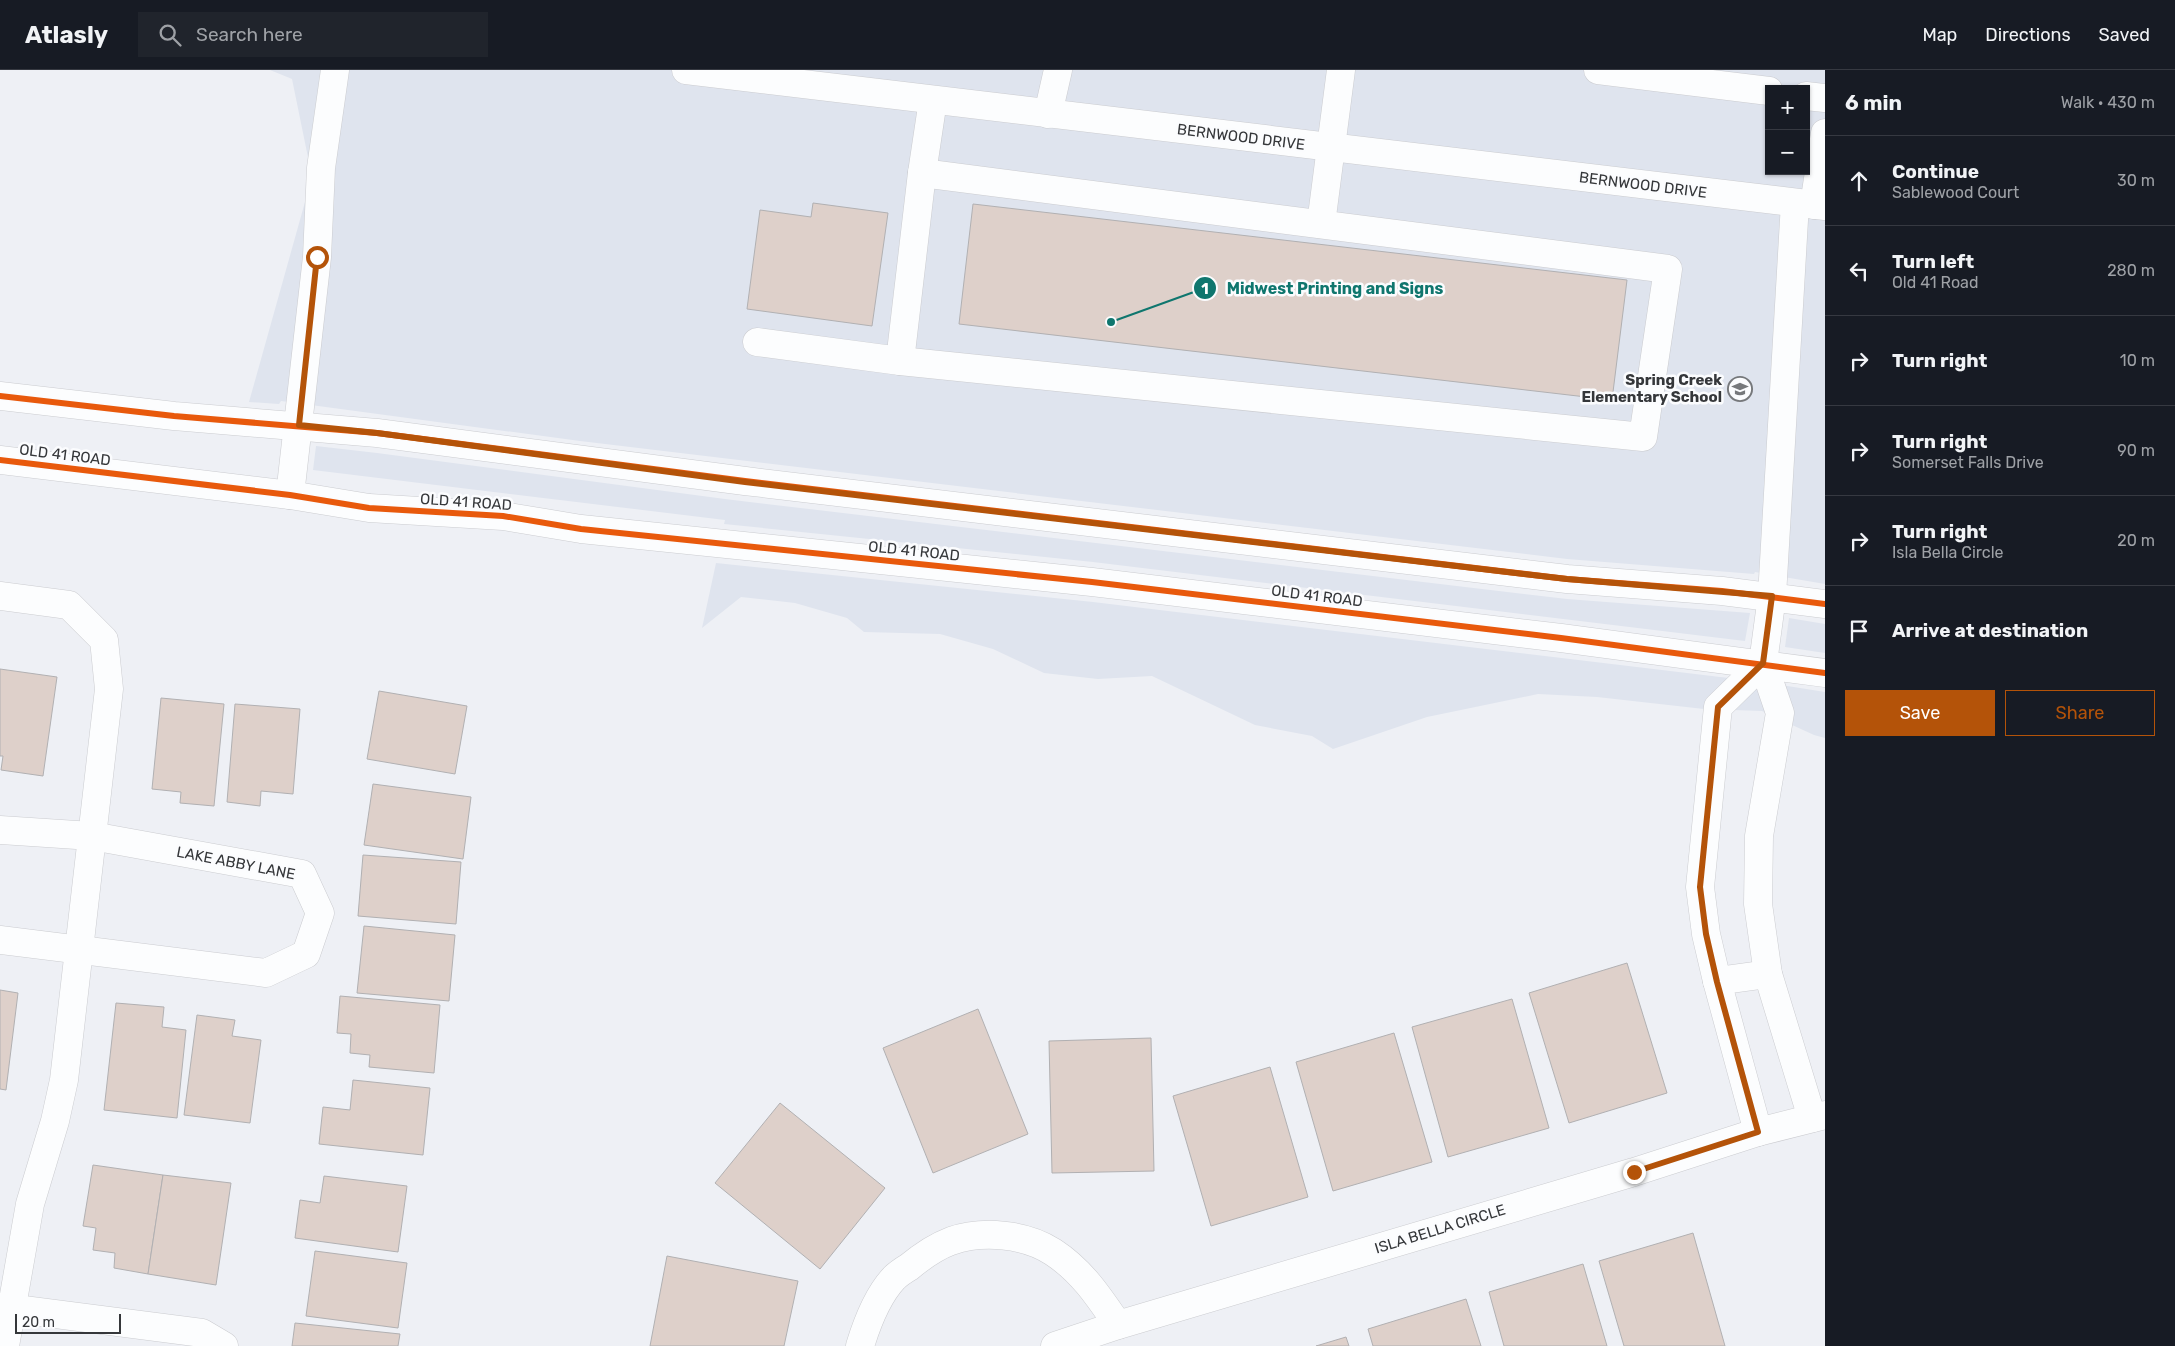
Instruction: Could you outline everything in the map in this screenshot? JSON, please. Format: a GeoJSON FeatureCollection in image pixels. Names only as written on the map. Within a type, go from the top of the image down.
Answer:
{"type":"FeatureCollection","features":[{"type":"Feature","properties":{"kind":"street"},"geometry":{"type":"LineString","coordinates":[[290,495],[317,257],[321,168],[335,70]]}},
{"type":"Feature","properties":{"kind":"street","name":"BERNWOOD DRIVE"},"geometry":{"type":"LineString","coordinates":[[686,70],[1811,205]]}},
{"type":"Feature","properties":{"kind":"street"},"geometry":{"type":"LineString","coordinates":[[1048,114],[1058,70]]}},
{"type":"Feature","properties":{"kind":"street"},"geometry":{"type":"LineString","coordinates":[[1321,224],[1341,70]]}},
{"type":"Feature","properties":{"kind":"street"},"geometry":{"type":"LineString","coordinates":[[1598,70],[1765,91]]}},
{"type":"Feature","properties":{"kind":"street"},"geometry":{"type":"LineString","coordinates":[[1810,96],[1825,98]]}},
{"type":"Feature","properties":{"kind":"street"},"geometry":{"type":"LineString","coordinates":[[900,361],[922,173],[933,100]]}},
{"type":"Feature","properties":{"kind":"street"},"geometry":{"type":"LineString","coordinates":[[1819,1116],[1768,974],[1758,904],[1759,836],[1780,714],[1763,663],[1772,596],[1811,205],[1825,133]]}},
{"type":"Feature","properties":{"kind":"street"},"geometry":{"type":"LineString","coordinates":[[757,342],[900,361],[1643,437],[1668,269],[922,173]]}},
{"type":"Feature","properties":{"kind":"street"},"geometry":{"type":"LineString","coordinates":[[0,396],[174,416],[377,433],[745,482],[1548,577],[1772,596],[1825,604]]}},
{"type":"Feature","properties":{"kind":"street","name":"OLD 41 ROAD"},"geometry":{"type":"LineString","coordinates":[[0,460],[290,495],[369,508],[503,516],[581,529],[1102,583],[1763,663],[1825,673]]}},
{"type":"Feature","properties":{"kind":"street"},"geometry":{"type":"LineString","coordinates":[[0,596],[69,605],[104,640],[109,689],[64,1080],[55,1121],[30,1204],[5,1308],[5,1346]]}},
{"type":"Feature","properties":{"kind":"street"},"geometry":{"type":"LineString","coordinates":[[1758,1132],[1717,982],[1706,934],[1700,887],[1718,707],[1763,663]]}},
{"type":"Feature","properties":{"kind":"street","name":"LAKE ABBY LANE"},"geometry":{"type":"LineString","coordinates":[[0,830],[92,836],[302,874],[320,913],[306,954],[266,972],[78,951],[0,940]]}},
{"type":"Feature","properties":{"kind":"street"},"geometry":{"type":"LineString","coordinates":[[1717,982],[1768,974]]}},
{"type":"Feature","properties":{"kind":"street","name":"ISLA BELLA CIRCLE"},"geometry":{"type":"LineString","coordinates":[[1055,1346],[1118,1325],[1634,1172],[1758,1132],[1819,1116]]}},
{"type":"Feature","properties":{"kind":"street"},"geometry":{"type":"LineString","coordinates":[[860,1346],[865,1328],[877,1303],[894,1278],[923,1255],[951,1241],[980,1235],[1020,1237],[1052,1251],[1077,1270],[1097,1294],[1118,1325]]}},
{"type":"Feature","properties":{"kind":"street"},"geometry":{"type":"LineString","coordinates":[[5,1308],[202,1333],[224,1346]]}},
{"type":"Feature","properties":{"kind":"shaded area"},"geometry":{"type":"Polygon","coordinates":[[[270,70],[1825,70],[1825,584],[1755,572],[1754,574],[1567,559],[580,441],[281,401],[279,404],[249,402],[312,177],[292,79],[270,70]]]}},
{"type":"Feature","properties":{"kind":"shaded area"},"geometry":{"type":"Polygon","coordinates":[[[316,446],[725,499],[1567,599],[1750,613],[1745,641],[1093,562],[724,524],[725,520],[313,470],[316,446]]]}},
{"type":"Feature","properties":{"kind":"shaded area"},"geometry":{"type":"Polygon","coordinates":[[[716,563],[1093,602],[1762,682],[1825,692],[1825,738],[1814,735],[1762,711],[1704,709],[1597,697],[1538,694],[1427,717],[1333,749],[1312,736],[1255,725],[1152,676],[1098,679],[1044,673],[993,649],[940,634],[864,632],[847,618],[795,603],[741,597],[702,628],[716,563]]]}},
{"type":"Feature","properties":{"kind":"shaded area"},"geometry":{"type":"Polygon","coordinates":[[[1789,618],[1825,624],[1825,653],[1785,647],[1789,618]]]}},
{"type":"Feature","properties":{"kind":"building"},"geometry":{"type":"Polygon","coordinates":[[[813,203],[888,213],[872,326],[747,309],[760,210],[811,217],[813,203]]]}},
{"type":"Feature","properties":{"kind":"building"},"geometry":{"type":"Polygon","coordinates":[[[973,204],[1627,280],[1612,400],[959,324],[973,204]]]}},
{"type":"Feature","properties":{"kind":"building"},"geometry":{"type":"Polygon","coordinates":[[[0,669],[57,677],[43,776],[1,770],[3,756],[0,756],[0,669]]]}},
{"type":"Feature","properties":{"kind":"building"},"geometry":{"type":"Polygon","coordinates":[[[379,691],[467,706],[455,774],[367,759],[379,691]]]}},
{"type":"Feature","properties":{"kind":"building"},"geometry":{"type":"Polygon","coordinates":[[[161,698],[224,704],[214,806],[180,803],[181,792],[152,789],[161,698]]]}},
{"type":"Feature","properties":{"kind":"building"},"geometry":{"type":"Polygon","coordinates":[[[235,704],[300,709],[293,794],[261,791],[260,806],[227,802],[235,704]]]}},
{"type":"Feature","properties":{"kind":"building"},"geometry":{"type":"Polygon","coordinates":[[[373,784],[471,797],[463,859],[364,845],[373,784]]]}},
{"type":"Feature","properties":{"kind":"building"},"geometry":{"type":"Polygon","coordinates":[[[363,855],[461,862],[456,924],[358,916],[363,855]]]}},
{"type":"Feature","properties":{"kind":"building"},"geometry":{"type":"Polygon","coordinates":[[[364,926],[455,935],[449,1001],[357,993],[364,926]]]}},
{"type":"Feature","properties":{"kind":"building"},"geometry":{"type":"Polygon","coordinates":[[[1627,963],[1667,1093],[1569,1123],[1529,993],[1627,963]]]}},
{"type":"Feature","properties":{"kind":"building"},"geometry":{"type":"Polygon","coordinates":[[[0,990],[18,993],[6,1090],[0,1089],[0,990]]]}},
{"type":"Feature","properties":{"kind":"building"},"geometry":{"type":"Polygon","coordinates":[[[340,996],[440,1005],[434,1073],[369,1067],[370,1055],[350,1053],[351,1034],[337,1033],[340,996]]]}},
{"type":"Feature","properties":{"kind":"building"},"geometry":{"type":"Polygon","coordinates":[[[1512,999],[1549,1128],[1448,1157],[1412,1027],[1512,999]]]}},
{"type":"Feature","properties":{"kind":"building"},"geometry":{"type":"Polygon","coordinates":[[[116,1003],[164,1007],[162,1027],[186,1030],[177,1118],[104,1110],[116,1003]]]}},
{"type":"Feature","properties":{"kind":"building"},"geometry":{"type":"Polygon","coordinates":[[[978,1009],[1028,1134],[933,1173],[883,1048],[978,1009]]]}},
{"type":"Feature","properties":{"kind":"building"},"geometry":{"type":"Polygon","coordinates":[[[197,1015],[235,1020],[232,1036],[261,1040],[250,1123],[184,1115],[197,1015]]]}},
{"type":"Feature","properties":{"kind":"building"},"geometry":{"type":"Polygon","coordinates":[[[1394,1033],[1432,1162],[1333,1191],[1296,1062],[1394,1033]]]}},
{"type":"Feature","properties":{"kind":"building"},"geometry":{"type":"Polygon","coordinates":[[[1151,1038],[1154,1171],[1052,1173],[1049,1041],[1151,1038]]]}},
{"type":"Feature","properties":{"kind":"building"},"geometry":{"type":"Polygon","coordinates":[[[1270,1067],[1308,1197],[1211,1226],[1173,1096],[1270,1067]]]}},
{"type":"Feature","properties":{"kind":"building"},"geometry":{"type":"Polygon","coordinates":[[[353,1080],[430,1088],[423,1155],[319,1144],[323,1107],[350,1110],[353,1080]]]}},
{"type":"Feature","properties":{"kind":"building"},"geometry":{"type":"Polygon","coordinates":[[[780,1103],[885,1188],[820,1269],[715,1183],[780,1103]]]}},
{"type":"Feature","properties":{"kind":"building"},"geometry":{"type":"Polygon","coordinates":[[[93,1165],[163,1175],[148,1274],[114,1268],[115,1253],[93,1250],[96,1228],[83,1226],[93,1165]]]}},
{"type":"Feature","properties":{"kind":"building"},"geometry":{"type":"Polygon","coordinates":[[[163,1175],[231,1183],[216,1285],[148,1274],[163,1175]]]}},
{"type":"Feature","properties":{"kind":"building"},"geometry":{"type":"Polygon","coordinates":[[[324,1176],[407,1186],[398,1252],[295,1238],[300,1200],[320,1203],[324,1176]]]}},
{"type":"Feature","properties":{"kind":"building"},"geometry":{"type":"Polygon","coordinates":[[[1693,1233],[1725,1346],[1624,1346],[1599,1261],[1693,1233]]]}},
{"type":"Feature","properties":{"kind":"building"},"geometry":{"type":"Polygon","coordinates":[[[315,1251],[407,1263],[398,1328],[306,1316],[315,1251]]]}},
{"type":"Feature","properties":{"kind":"building"},"geometry":{"type":"Polygon","coordinates":[[[667,1256],[798,1281],[784,1346],[650,1346],[667,1256]]]}},
{"type":"Feature","properties":{"kind":"building"},"geometry":{"type":"Polygon","coordinates":[[[1583,1264],[1607,1346],[1504,1346],[1489,1292],[1583,1264]]]}},
{"type":"Feature","properties":{"kind":"building"},"geometry":{"type":"Polygon","coordinates":[[[1466,1299],[1481,1346],[1373,1346],[1368,1329],[1466,1299]]]}},
{"type":"Feature","properties":{"kind":"building"},"geometry":{"type":"Polygon","coordinates":[[[295,1323],[400,1334],[398,1346],[292,1346],[295,1323]]]}},
{"type":"Feature","properties":{"kind":"building"},"geometry":{"type":"Polygon","coordinates":[[[1346,1337],[1349,1346],[1316,1346],[1346,1337]]]}},
{"type":"Feature","properties":{"kind":"cycle path"},"geometry":{"type":"LineString","coordinates":[[0,396],[174,416],[377,433],[745,481],[1567,579],[1722,591],[1825,604]]}},
{"type":"Feature","properties":{"kind":"cycle path"},"geometry":{"type":"LineString","coordinates":[[0,460],[290,495],[369,508],[503,516],[581,529],[1092,582],[1561,638],[1825,673]]}},
{"type":"Feature","properties":{"kind":"place","name":"Midwest Printing and Signs"},"geometry":{"type":"Point","coordinates":[1111,322]}},
{"type":"Feature","properties":{"kind":"place","name":"Spring Creek Elementary School"},"geometry":{"type":"Point","coordinates":[1740,389]}},
{"type":"Feature","properties":{"kind":"route"},"geometry":{"type":"LineString","coordinates":[[317,257],[299,425],[377,433],[508,452],[745,482],[1567,579],[1722,590],[1772,596],[1763,663],[1718,707],[1700,887],[1706,934],[1717,982],[1731,1026],[1758,1132],[1634,1172]]}}]}
